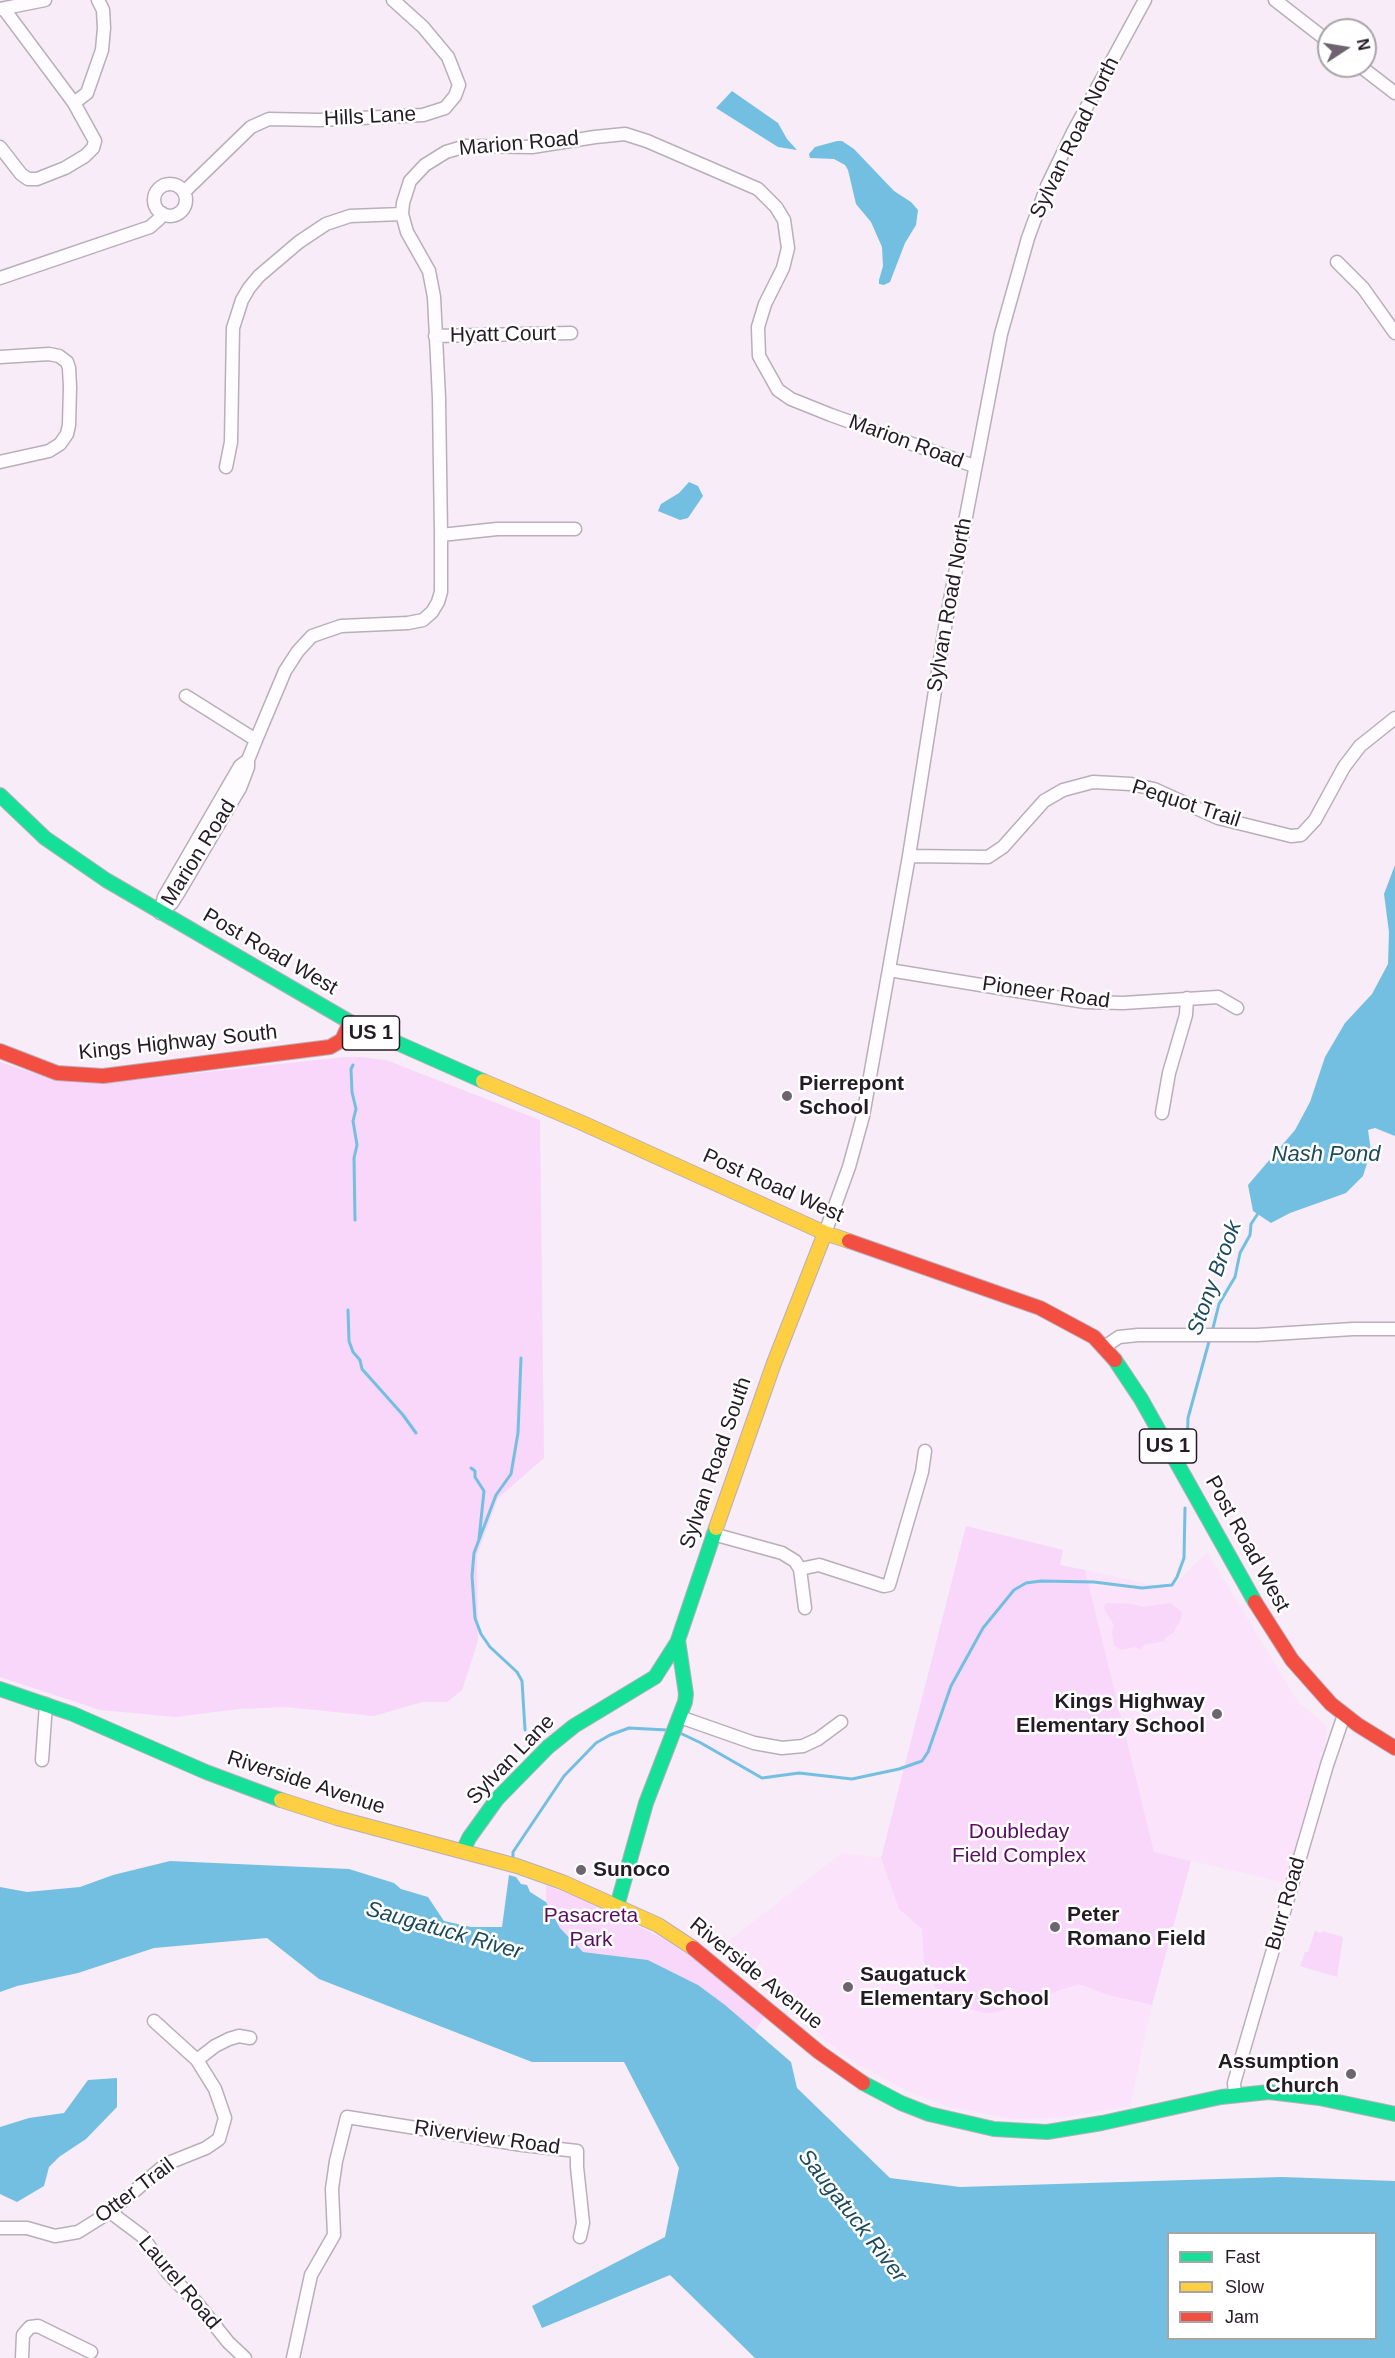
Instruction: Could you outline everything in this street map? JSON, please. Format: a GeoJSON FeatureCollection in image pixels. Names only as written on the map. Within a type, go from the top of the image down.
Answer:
{"type":"FeatureCollection","features":[{"type":"Feature","properties":{"kind":"main road","name":"Post Road West"},"geometry":{"type":"LineString","coordinates":[[0,795],[31,826],[64,852],[160,913],[350,1022],[425,1058],[570,1117],[825,1233],[1040,1308],[1083,1330],[1104,1347],[1147,1408],[1279,1641],[1311,1684],[1344,1715],[1395,1748]]}},
{"type":"Feature","properties":{"kind":"main road","name":"Kings Highway South"},"geometry":{"type":"LineString","coordinates":[[0,1051],[57,1072],[79,1076],[103,1076],[330,1047],[342,1040],[350,1022]]}},
{"type":"Feature","properties":{"kind":"main road","name":"Sylvan Road South"},"geometry":{"type":"LineString","coordinates":[[617,1906],[646,1803],[678,1722],[686,1694],[680,1666],[678,1640],[774,1363],[825,1233]]}},
{"type":"Feature","properties":{"kind":"main road","name":"Sylvan Lane"},"geometry":{"type":"LineString","coordinates":[[463,1851],[469,1838],[497,1799],[565,1732],[655,1677],[678,1640]]}},
{"type":"Feature","properties":{"kind":"main road","name":"Sylvan Road South"},"geometry":{"type":"LineString","coordinates":[[655,1677],[669,1675],[678,1680],[681,1691],[678,1722]]}},
{"type":"Feature","properties":{"kind":"main road","name":"Riverside Avenue"},"geometry":{"type":"LineString","coordinates":[[0,1689],[46,1704],[263,1794],[337,1818],[513,1865],[562,1882],[617,1906],[658,1925],[702,1954],[819,2052],[858,2081],[901,2103],[929,2114],[994,2129],[1047,2132],[1235,2095],[1286,2093],[1395,2114]]}},
{"type":"Feature","properties":{"kind":"street"},"geometry":{"type":"LineString","coordinates":[[0,147],[21,174],[28,179],[38,179],[65,168],[85,156],[95,141],[74,103],[2,9],[45,0]]}},
{"type":"Feature","properties":{"kind":"street"},"geometry":{"type":"LineString","coordinates":[[74,103],[87,93],[102,50],[103,10],[98,0]]}},
{"type":"Feature","properties":{"kind":"street","name":"Hills Lane"},"geometry":{"type":"LineString","coordinates":[[0,278],[150,226],[159,219],[162,213],[172,216],[181,211],[186,202],[184,192],[251,127],[269,119],[319,120],[423,115],[445,108],[455,96],[459,85],[452,64],[440,45],[393,0]]}},
{"type":"Feature","properties":{"kind":"street","name":"Sylvan Road North"},"geometry":{"type":"LineString","coordinates":[[825,1233],[859,1134],[909,856],[946,621],[1001,334],[1033,223],[1066,146],[1145,0]]}},
{"type":"Feature","properties":{"kind":"street"},"geometry":{"type":"LineString","coordinates":[[1275,0],[1317,33]]}},
{"type":"Feature","properties":{"kind":"street"},"geometry":{"type":"LineString","coordinates":[[1376,78],[1395,93]]}},
{"type":"Feature","properties":{"kind":"street","name":"Marion Road"},"geometry":{"type":"LineString","coordinates":[[160,913],[164,897],[240,766],[248,760],[285,671],[298,651],[312,636],[341,626],[408,623],[423,620],[432,612],[441,592],[439,398],[432,281],[407,232],[402,214],[406,191],[417,172],[446,152],[466,147],[532,147],[595,136],[625,135],[647,141],[750,184],[766,195],[784,220],[788,248],[783,268],[765,304],[758,327],[757,342],[763,366],[778,390],[791,399],[831,415],[974,466]]}},
{"type":"Feature","properties":{"kind":"street"},"geometry":{"type":"LineString","coordinates":[[162,213],[154,202],[159,188],[172,184],[177,185],[184,192]]}},
{"type":"Feature","properties":{"kind":"street"},"geometry":{"type":"LineString","coordinates":[[226,467],[231,442],[233,328],[242,300],[249,288],[259,276],[299,242],[326,224],[350,216],[402,214]]}},
{"type":"Feature","properties":{"kind":"street"},"geometry":{"type":"LineString","coordinates":[[1337,262],[1363,288],[1395,333]]}},
{"type":"Feature","properties":{"kind":"street","name":"Hyatt Court"},"geometry":{"type":"LineString","coordinates":[[435,336],[572,333]]}},
{"type":"Feature","properties":{"kind":"street"},"geometry":{"type":"LineString","coordinates":[[0,357],[49,354],[58,356],[67,362],[70,387],[69,424],[67,434],[60,444],[49,451],[0,462]]}},
{"type":"Feature","properties":{"kind":"street"},"geometry":{"type":"LineString","coordinates":[[441,536],[497,529],[575,529]]}},
{"type":"Feature","properties":{"kind":"street"},"geometry":{"type":"LineString","coordinates":[[186,696],[256,740]]}},
{"type":"Feature","properties":{"kind":"street","name":"Pequot Trail"},"geometry":{"type":"LineString","coordinates":[[909,856],[988,857],[1003,847],[1044,801],[1063,789],[1093,782],[1131,784],[1154,789],[1218,818],[1299,836],[1311,826],[1344,767],[1359,746],[1395,717]]}},
{"type":"Feature","properties":{"kind":"street","name":"Pioneer Road"},"geometry":{"type":"LineString","coordinates":[[889,970],[1084,1002],[1113,1003],[1218,997],[1237,1008]]}},
{"type":"Feature","properties":{"kind":"street"},"geometry":{"type":"LineString","coordinates":[[1162,1113],[1169,1073],[1186,1015],[1187,998]]}},
{"type":"Feature","properties":{"kind":"street"},"geometry":{"type":"LineString","coordinates":[[1104,1347],[1119,1337],[1128,1335],[1288,1335],[1360,1329],[1395,1329]]}},
{"type":"Feature","properties":{"kind":"street"},"geometry":{"type":"LineString","coordinates":[[800,1569],[819,1565],[884,1586],[889,1585],[922,1472],[925,1451]]}},
{"type":"Feature","properties":{"kind":"street"},"geometry":{"type":"LineString","coordinates":[[713,1534],[782,1553],[795,1561],[800,1569],[805,1608]]}},
{"type":"Feature","properties":{"kind":"street"},"geometry":{"type":"LineString","coordinates":[[42,1760],[46,1704]]}},
{"type":"Feature","properties":{"kind":"street","name":"Burr Road"},"geometry":{"type":"LineString","coordinates":[[1235,2095],[1234,2083],[1330,1755],[1344,1715]]}},
{"type":"Feature","properties":{"kind":"street"},"geometry":{"type":"LineString","coordinates":[[678,1722],[754,1743],[782,1748],[803,1746],[818,1739],[841,1722]]}},
{"type":"Feature","properties":{"kind":"street","name":"Otter Trail"},"geometry":{"type":"LineString","coordinates":[[0,2228],[27,2228],[55,2236],[78,2232],[110,2212],[166,2163],[206,2148],[219,2139],[224,2125],[224,2110],[215,2089],[197,2060],[154,2021]]}},
{"type":"Feature","properties":{"kind":"street"},"geometry":{"type":"LineString","coordinates":[[197,2060],[215,2046],[229,2039],[250,2038]]}},
{"type":"Feature","properties":{"kind":"street","name":"Riverview Road"},"geometry":{"type":"LineString","coordinates":[[293,2358],[311,2276],[334,2235],[333,2189],[336,2161],[347,2117],[514,2144],[577,2151],[584,2223],[580,2237]]}},
{"type":"Feature","properties":{"kind":"street","name":"Laurel Road"},"geometry":{"type":"LineString","coordinates":[[110,2212],[142,2236],[168,2273],[197,2303],[228,2342],[245,2358]]}},
{"type":"Feature","properties":{"kind":"street"},"geometry":{"type":"LineString","coordinates":[[22,2358],[23,2336],[30,2327],[38,2326],[91,2352]]}},
{"type":"Feature","properties":{"kind":"shaded area","name":"Kings Highway Elementary School"},"geometry":{"type":"Polygon","coordinates":[[[1207,1552],[1298,1702],[1327,1726],[1324,1751],[1287,1883],[1154,1852],[1085,1570],[1170,1589],[1207,1552]]]}},
{"type":"Feature","properties":{"kind":"shaded area","name":"Saugatuck Elementary School"},"geometry":{"type":"Polygon","coordinates":[[[842,1853],[881,1858],[899,1909],[922,1929],[924,1962],[936,1989],[996,2012],[1079,1984],[1108,1995],[1152,2005],[1130,2106],[1061,2118],[1014,2119],[946,2106],[912,2093],[853,2062],[717,1950],[842,1853]]]}},
{"type":"Feature","properties":{"kind":"green space"},"geometry":{"type":"Polygon","coordinates":[[[344,1057],[386,1060],[540,1120],[544,1458],[498,1498],[477,1555],[478,1641],[462,1690],[447,1702],[422,1702],[374,1716],[286,1707],[238,1709],[176,1717],[100,1710],[0,1677],[0,1062],[43,1076],[98,1084],[344,1057]]]}},
{"type":"Feature","properties":{"kind":"green space","name":"Doubleday Field Complex"},"geometry":{"type":"Polygon","coordinates":[[[966,1526],[1063,1550],[1060,1565],[1085,1570],[1154,1852],[1191,1861],[1152,2005],[1108,1995],[1079,1984],[996,2012],[985,2013],[962,2007],[936,1989],[924,1962],[922,1929],[899,1909],[881,1858],[966,1526]]]}},
{"type":"Feature","properties":{"kind":"green space"},"geometry":{"type":"Polygon","coordinates":[[[1107,1603],[1143,1607],[1170,1603],[1182,1612],[1181,1619],[1173,1633],[1164,1641],[1144,1645],[1140,1650],[1135,1647],[1121,1650],[1114,1645],[1112,1632],[1114,1625],[1103,1607],[1107,1603]]]}},
{"type":"Feature","properties":{"kind":"green space","name":"Pasacreta Park"},"geometry":{"type":"Polygon","coordinates":[[[546,1885],[597,1905],[664,1939],[707,1968],[765,2016],[755,2031],[698,1985],[649,1960],[583,1952],[560,1928],[546,1902],[546,1885]]]}},
{"type":"Feature","properties":{"kind":"green space"},"geometry":{"type":"Polygon","coordinates":[[[1315,1931],[1343,1937],[1337,1977],[1300,1966],[1305,1952],[1308,1952],[1315,1931]]]}},
{"type":"Feature","properties":{"kind":"water"},"geometry":{"type":"Polygon","coordinates":[[[732,91],[778,123],[787,139],[797,150],[778,147],[716,108],[732,91]]]}},
{"type":"Feature","properties":{"kind":"water"},"geometry":{"type":"Polygon","coordinates":[[[842,141],[854,149],[894,191],[911,202],[918,210],[916,225],[905,243],[890,282],[884,285],[879,284],[883,266],[882,247],[871,222],[856,204],[848,170],[845,165],[834,159],[810,158],[809,154],[815,147],[842,141]]]}},
{"type":"Feature","properties":{"kind":"water"},"geometry":{"type":"Polygon","coordinates":[[[689,482],[698,486],[703,496],[688,518],[680,520],[658,511],[661,504],[679,493],[689,482]]]}},
{"type":"Feature","properties":{"kind":"water","name":"Nash Pond"},"geometry":{"type":"Polygon","coordinates":[[[1395,865],[1395,1136],[1375,1128],[1368,1130],[1371,1151],[1363,1176],[1346,1193],[1290,1213],[1271,1223],[1253,1211],[1248,1185],[1295,1130],[1310,1102],[1325,1057],[1345,1023],[1372,994],[1388,964],[1389,932],[1384,894],[1395,865]]]}},
{"type":"Feature","properties":{"kind":"water","name":"Saugatuck River"},"geometry":{"type":"Polygon","coordinates":[[[170,1861],[349,1869],[394,1883],[401,1889],[428,1897],[444,1921],[471,1927],[502,1927],[509,1875],[516,1877],[521,1884],[527,1885],[530,1892],[546,1902],[560,1928],[583,1952],[648,1960],[698,1985],[725,2005],[791,2062],[797,2088],[890,2178],[960,2187],[1282,2177],[1395,2181],[1395,2358],[755,2358],[670,2275],[542,2328],[532,2306],[665,2237],[679,2168],[624,2062],[532,2062],[319,1979],[267,1938],[154,1948],[78,1973],[17,1986],[0,1992],[0,1887],[27,1892],[80,1887],[113,1875],[170,1861]]]}},
{"type":"Feature","properties":{"kind":"water"},"geometry":{"type":"Polygon","coordinates":[[[117,2078],[117,2107],[86,2139],[59,2157],[49,2167],[44,2186],[17,2202],[0,2194],[0,2127],[29,2118],[64,2113],[88,2080],[117,2078]]]}},
{"type":"Feature","properties":{"kind":"waterway"},"geometry":{"type":"LineString","coordinates":[[353,1065],[351,1069],[352,1092],[356,1109],[353,1121],[357,1145],[354,1158],[355,1220]]}},
{"type":"Feature","properties":{"kind":"waterway","name":"Stony Brook"},"geometry":{"type":"LineString","coordinates":[[1212,1332],[1219,1304],[1235,1277],[1240,1253],[1250,1235],[1251,1224],[1259,1212]]}},
{"type":"Feature","properties":{"kind":"waterway"},"geometry":{"type":"LineString","coordinates":[[348,1310],[349,1341],[353,1352],[360,1360],[362,1369],[416,1433]]}},
{"type":"Feature","properties":{"kind":"waterway","name":"Stony Brook"},"geometry":{"type":"LineString","coordinates":[[1187,1451],[1188,1418],[1210,1338]]}},
{"type":"Feature","properties":{"kind":"waterway"},"geometry":{"type":"LineString","coordinates":[[521,1358],[518,1433],[511,1474],[496,1495],[474,1553],[472,1576],[475,1618],[481,1634],[490,1647],[517,1672],[522,1681],[525,1730]]}},
{"type":"Feature","properties":{"kind":"waterway"},"geometry":{"type":"LineString","coordinates":[[471,1468],[475,1471],[475,1477],[484,1491],[479,1539]]}},
{"type":"Feature","properties":{"kind":"waterway","name":"Stony Brook"},"geometry":{"type":"LineString","coordinates":[[680,1733],[762,1778],[799,1773],[852,1779],[899,1769],[922,1761],[928,1752],[951,1686],[983,1628],[1014,1590],[1026,1583],[1041,1581],[1094,1582],[1142,1588],[1172,1585],[1184,1558],[1185,1508]]}},
{"type":"Feature","properties":{"kind":"waterway","name":"Stony Brook"},"geometry":{"type":"LineString","coordinates":[[513,1858],[513,1852],[564,1776],[596,1743],[629,1728],[667,1730]]}},
{"type":"Feature","properties":{"kind":"traffic: fast"},"geometry":{"type":"LineString","coordinates":[[0,795],[45,838],[106,880],[350,1022],[483,1081]]}},
{"type":"Feature","properties":{"kind":"traffic: fast"},"geometry":{"type":"LineString","coordinates":[[1115,1360],[1141,1399],[1255,1602]]}},
{"type":"Feature","properties":{"kind":"traffic: fast"},"geometry":{"type":"LineString","coordinates":[[617,1906],[646,1803],[685,1702],[686,1694],[678,1640],[716,1528]]}},
{"type":"Feature","properties":{"kind":"traffic: fast"},"geometry":{"type":"LineString","coordinates":[[463,1851],[469,1838],[497,1799],[548,1747],[574,1726],[655,1677],[678,1641]]}},
{"type":"Feature","properties":{"kind":"traffic: fast"},"geometry":{"type":"LineString","coordinates":[[0,1689],[73,1714],[206,1772],[281,1800]]}},
{"type":"Feature","properties":{"kind":"traffic: fast"},"geometry":{"type":"LineString","coordinates":[[863,2083],[901,2103],[929,2114],[994,2129],[1047,2132],[1102,2123],[1221,2097],[1269,2092],[1319,2098],[1395,2114]]}},
{"type":"Feature","properties":{"kind":"traffic: slow"},"geometry":{"type":"LineString","coordinates":[[483,1081],[580,1122],[825,1233],[849,1241]]}},
{"type":"Feature","properties":{"kind":"traffic: slow"},"geometry":{"type":"LineString","coordinates":[[716,1528],[774,1363],[825,1233]]}},
{"type":"Feature","properties":{"kind":"traffic: slow"},"geometry":{"type":"LineString","coordinates":[[281,1800],[337,1818],[517,1866],[562,1882],[658,1925],[693,1948]]}},
{"type":"Feature","properties":{"kind":"traffic: jam"},"geometry":{"type":"LineString","coordinates":[[0,1051],[57,1073],[103,1076],[330,1047],[342,1040],[350,1022]]}},
{"type":"Feature","properties":{"kind":"traffic: jam"},"geometry":{"type":"LineString","coordinates":[[849,1241],[1040,1308],[1094,1337],[1115,1360]]}},
{"type":"Feature","properties":{"kind":"traffic: jam"},"geometry":{"type":"LineString","coordinates":[[1255,1602],[1292,1660],[1331,1704],[1358,1725],[1395,1748]]}},
{"type":"Feature","properties":{"kind":"traffic: jam"},"geometry":{"type":"LineString","coordinates":[[693,1948],[819,2052],[863,2083]]}},
{"type":"Feature","properties":{"kind":"place","name":"Pierrepont School"},"geometry":{"type":"Point","coordinates":[787,1096]}},
{"type":"Feature","properties":{"kind":"place","name":"Kings Highway Elementary School"},"geometry":{"type":"Point","coordinates":[1217,1714]}},
{"type":"Feature","properties":{"kind":"place","name":"Sunoco"},"geometry":{"type":"Point","coordinates":[581,1870]}},
{"type":"Feature","properties":{"kind":"place","name":"Peter Romano Field"},"geometry":{"type":"Point","coordinates":[1055,1927]}},
{"type":"Feature","properties":{"kind":"place","name":"Saugatuck Elementary School"},"geometry":{"type":"Point","coordinates":[848,1987]}},
{"type":"Feature","properties":{"kind":"place","name":"Assumption Church"},"geometry":{"type":"Point","coordinates":[1351,2074]}}]}
